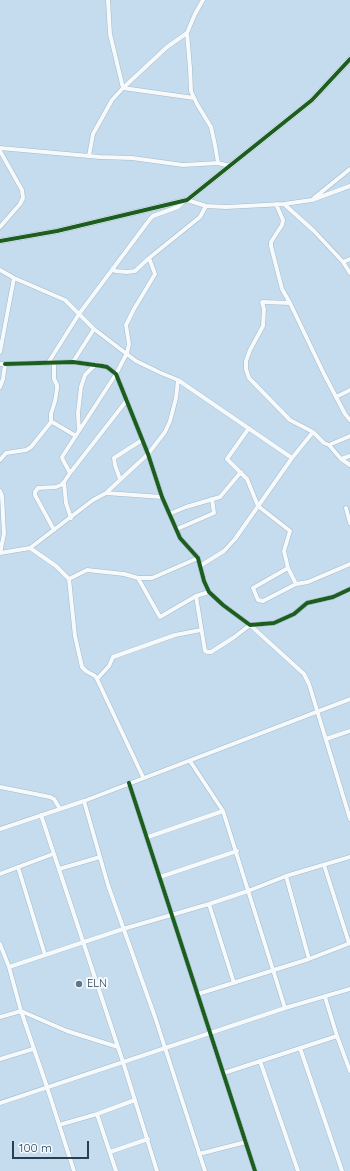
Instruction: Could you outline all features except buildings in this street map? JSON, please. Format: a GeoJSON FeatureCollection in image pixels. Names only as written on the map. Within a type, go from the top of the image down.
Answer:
{"type":"FeatureCollection","features":[{"type":"Feature","properties":{"kind":"street"},"geometry":{"type":"LineString","coordinates":[[108,0],[110,34],[123,88]]}},
{"type":"Feature","properties":{"kind":"street"},"geometry":{"type":"LineString","coordinates":[[203,0],[187,33],[191,91],[211,127],[218,163]]}},
{"type":"Feature","properties":{"kind":"street"},"geometry":{"type":"LineString","coordinates":[[89,156],[93,134],[112,100],[167,46],[187,33]]}},
{"type":"Feature","properties":{"kind":"street"},"geometry":{"type":"LineString","coordinates":[[48,364],[79,314],[130,244],[153,216],[178,207],[230,166],[312,100],[350,59]]}},
{"type":"Feature","properties":{"kind":"street"},"geometry":{"type":"LineString","coordinates":[[123,88],[194,98]]}},
{"type":"Feature","properties":{"kind":"street"},"geometry":{"type":"LineString","coordinates":[[0,149],[132,158],[183,165],[218,163],[230,166]]}},
{"type":"Feature","properties":{"kind":"street"},"geometry":{"type":"LineString","coordinates":[[0,149],[22,190],[23,198],[20,204],[0,227]]}},
{"type":"Feature","properties":{"kind":"street"},"geometry":{"type":"LineString","coordinates":[[312,200],[350,169]]}},
{"type":"Feature","properties":{"kind":"street"},"geometry":{"type":"LineString","coordinates":[[0,241],[57,231],[185,201],[206,206],[226,207],[284,204],[312,200],[350,186]]}},
{"type":"Feature","properties":{"kind":"street"},"geometry":{"type":"LineString","coordinates":[[276,204],[283,220],[282,225],[271,242],[271,246],[282,289],[336,397],[350,420]]}},
{"type":"Feature","properties":{"kind":"street"},"geometry":{"type":"LineString","coordinates":[[284,204],[314,231],[343,262],[350,273]]}},
{"type":"Feature","properties":{"kind":"street"},"geometry":{"type":"LineString","coordinates":[[113,268],[115,271],[135,271],[200,217],[206,206]]}},
{"type":"Feature","properties":{"kind":"street"},"geometry":{"type":"LineString","coordinates":[[70,473],[62,457],[116,374],[127,353],[129,344],[126,325],[156,274],[149,258]]}},
{"type":"Feature","properties":{"kind":"street"},"geometry":{"type":"LineString","coordinates":[[343,262],[350,259]]}},
{"type":"Feature","properties":{"kind":"street"},"geometry":{"type":"LineString","coordinates":[[0,270],[14,278],[65,300],[94,329],[136,361],[160,374],[178,380],[292,458]]}},
{"type":"Feature","properties":{"kind":"street"},"geometry":{"type":"LineString","coordinates":[[0,352],[14,278]]}},
{"type":"Feature","properties":{"kind":"street"},"geometry":{"type":"LineString","coordinates":[[290,303],[262,302],[264,309],[263,326],[250,350],[246,361],[247,374],[249,378],[290,420],[314,432],[324,443],[329,445],[341,459],[350,465]]}},
{"type":"Feature","properties":{"kind":"street"},"geometry":{"type":"LineString","coordinates":[[73,362],[94,329]]}},
{"type":"Feature","properties":{"kind":"street"},"geometry":{"type":"LineString","coordinates":[[0,387],[3,379],[2,364],[48,364],[73,362],[96,364],[107,367],[116,374],[148,454],[169,514],[180,538],[198,558],[209,592],[223,605],[250,625],[304,674],[309,684],[350,819]]}},
{"type":"Feature","properties":{"kind":"street"},"geometry":{"type":"LineString","coordinates":[[0,460],[6,453],[26,450],[31,447],[51,422],[51,414],[57,390],[57,385],[53,375],[54,363]]}},
{"type":"Feature","properties":{"kind":"street"},"geometry":{"type":"LineString","coordinates":[[79,431],[78,413],[81,387],[85,375],[96,364]]}},
{"type":"Feature","properties":{"kind":"street"},"geometry":{"type":"LineString","coordinates":[[0,491],[2,496],[4,534],[0,553],[30,548],[93,500],[106,493],[148,454],[165,432],[170,421],[176,398],[178,380]]}},
{"type":"Feature","properties":{"kind":"street"},"geometry":{"type":"LineString","coordinates":[[336,397],[350,390]]}},
{"type":"Feature","properties":{"kind":"street"},"geometry":{"type":"LineString","coordinates":[[54,530],[35,495],[35,492],[38,488],[56,487],[64,482],[127,400]]}},
{"type":"Feature","properties":{"kind":"street"},"geometry":{"type":"LineString","coordinates":[[51,422],[76,436]]}},
{"type":"Feature","properties":{"kind":"street"},"geometry":{"type":"LineString","coordinates":[[249,428],[228,458],[229,462],[247,479],[258,506],[290,531],[284,551],[288,568],[296,584]]}},
{"type":"Feature","properties":{"kind":"street"},"geometry":{"type":"LineString","coordinates":[[200,566],[224,551],[235,539],[292,458],[314,432]]}},
{"type":"Feature","properties":{"kind":"street"},"geometry":{"type":"LineString","coordinates":[[329,445],[350,436]]}},
{"type":"Feature","properties":{"kind":"street"},"geometry":{"type":"LineString","coordinates":[[120,479],[114,458],[142,440]]}},
{"type":"Feature","properties":{"kind":"street"},"geometry":{"type":"LineString","coordinates":[[341,459],[350,456]]}},
{"type":"Feature","properties":{"kind":"street"},"geometry":{"type":"LineString","coordinates":[[169,514],[186,507],[220,497],[241,472]]}},
{"type":"Feature","properties":{"kind":"street"},"geometry":{"type":"LineString","coordinates":[[64,482],[66,503],[71,518]]}},
{"type":"Feature","properties":{"kind":"street"},"geometry":{"type":"LineString","coordinates":[[106,493],[162,497]]}},
{"type":"Feature","properties":{"kind":"street"},"geometry":{"type":"LineString","coordinates":[[177,529],[214,513],[212,499]]}},
{"type":"Feature","properties":{"kind":"street"},"geometry":{"type":"LineString","coordinates":[[346,508],[350,523]]}},
{"type":"Feature","properties":{"kind":"street"},"geometry":{"type":"LineString","coordinates":[[0,531],[4,534]]}},
{"type":"Feature","properties":{"kind":"street"},"geometry":{"type":"LineString","coordinates":[[30,548],[56,566],[69,579],[75,636],[82,667],[97,678],[143,777]]}},
{"type":"Feature","properties":{"kind":"street"},"geometry":{"type":"LineString","coordinates":[[69,579],[87,570],[124,574],[138,578],[152,578],[198,558]]}},
{"type":"Feature","properties":{"kind":"street"},"geometry":{"type":"LineString","coordinates":[[288,568],[253,588],[258,600],[262,601],[296,584],[308,582],[350,564]]}},
{"type":"Feature","properties":{"kind":"street"},"geometry":{"type":"LineString","coordinates":[[138,578],[160,617],[196,596],[209,592]]}},
{"type":"Feature","properties":{"kind":"street"},"geometry":{"type":"LineString","coordinates":[[196,596],[204,649],[211,652],[250,625],[274,623],[294,614],[307,603],[333,597],[350,589]]}},
{"type":"Feature","properties":{"kind":"street"},"geometry":{"type":"LineString","coordinates":[[97,678],[109,666],[113,657],[175,635],[201,630]]}},
{"type":"Feature","properties":{"kind":"street"},"geometry":{"type":"LineString","coordinates":[[0,829],[84,801],[143,777],[190,761],[350,699]]}},
{"type":"Feature","properties":{"kind":"street"},"geometry":{"type":"LineString","coordinates":[[326,738],[350,731]]}},
{"type":"Feature","properties":{"kind":"street"},"geometry":{"type":"LineString","coordinates":[[190,761],[223,811],[285,1008]]}},
{"type":"Feature","properties":{"kind":"street"},"geometry":{"type":"LineString","coordinates":[[129,783],[148,837],[255,1171]]}},
{"type":"Feature","properties":{"kind":"street"},"geometry":{"type":"LineString","coordinates":[[0,787],[50,797],[54,799],[60,809]]}},
{"type":"Feature","properties":{"kind":"street"},"geometry":{"type":"LineString","coordinates":[[84,801],[123,929],[155,1017],[204,1171]]}},
{"type":"Feature","properties":{"kind":"street"},"geometry":{"type":"LineString","coordinates":[[148,837],[223,811]]}},
{"type":"Feature","properties":{"kind":"street"},"geometry":{"type":"LineString","coordinates":[[41,815],[158,1171]]}},
{"type":"Feature","properties":{"kind":"street"},"geometry":{"type":"LineString","coordinates":[[160,877],[236,851]]}},
{"type":"Feature","properties":{"kind":"street"},"geometry":{"type":"LineString","coordinates":[[0,874],[53,854]]}},
{"type":"Feature","properties":{"kind":"street"},"geometry":{"type":"LineString","coordinates":[[59,868],[100,857]]}},
{"type":"Feature","properties":{"kind":"street"},"geometry":{"type":"LineString","coordinates":[[9,967],[123,929],[209,904],[286,876],[324,866],[350,857]]}},
{"type":"Feature","properties":{"kind":"street"},"geometry":{"type":"LineString","coordinates":[[198,994],[309,959],[350,943],[324,866]]}},
{"type":"Feature","properties":{"kind":"street"},"geometry":{"type":"LineString","coordinates":[[18,867],[46,955]]}},
{"type":"Feature","properties":{"kind":"street"},"geometry":{"type":"LineString","coordinates":[[286,876],[309,959]]}},
{"type":"Feature","properties":{"kind":"street"},"geometry":{"type":"LineString","coordinates":[[209,904],[234,983]]}},
{"type":"Feature","properties":{"kind":"street"},"geometry":{"type":"LineString","coordinates":[[0,944],[9,967],[21,1012],[74,1171]]}},
{"type":"Feature","properties":{"kind":"street"},"geometry":{"type":"LineString","coordinates":[[0,1103],[164,1048],[211,1034],[285,1008],[350,989]]}},
{"type":"Feature","properties":{"kind":"street"},"geometry":{"type":"LineString","coordinates":[[325,997],[350,1071]]}},
{"type":"Feature","properties":{"kind":"street"},"geometry":{"type":"LineString","coordinates":[[0,1018],[21,1012],[67,1031],[118,1047]]}},
{"type":"Feature","properties":{"kind":"street"},"geometry":{"type":"LineString","coordinates":[[224,1073],[337,1036]]}},
{"type":"Feature","properties":{"kind":"street"},"geometry":{"type":"LineString","coordinates":[[300,1048],[342,1171]]}},
{"type":"Feature","properties":{"kind":"street"},"geometry":{"type":"LineString","coordinates":[[0,1059],[33,1049]]}},
{"type":"Feature","properties":{"kind":"street"},"geometry":{"type":"LineString","coordinates":[[260,1061],[298,1171]]}},
{"type":"Feature","properties":{"kind":"street"},"geometry":{"type":"LineString","coordinates":[[59,1125],[97,1114],[135,1100]]}},
{"type":"Feature","properties":{"kind":"street"},"geometry":{"type":"LineString","coordinates":[[97,1114],[116,1171]]}},
{"type":"Feature","properties":{"kind":"street"},"geometry":{"type":"LineString","coordinates":[[110,1152],[148,1140]]}},
{"type":"Feature","properties":{"kind":"street"},"geometry":{"type":"LineString","coordinates":[[199,1154],[246,1142]]}},
{"type":"Feature","properties":{"kind":"cycle path"},"geometry":{"type":"LineString","coordinates":[[0,241],[57,231],[187,200],[312,100],[350,59]]}},
{"type":"Feature","properties":{"kind":"cycle path"},"geometry":{"type":"LineString","coordinates":[[5,364],[73,362],[107,367],[116,374],[148,454],[162,497],[180,538],[198,558],[204,581],[209,592],[223,605],[250,625],[274,623],[294,614],[307,603],[333,597],[350,589]]}},
{"type":"Feature","properties":{"kind":"cycle path"},"geometry":{"type":"LineString","coordinates":[[129,783],[255,1171]]}},
{"type":"Feature","properties":{"kind":"place","name":"ELN"},"geometry":{"type":"Point","coordinates":[79,984]}}]}
